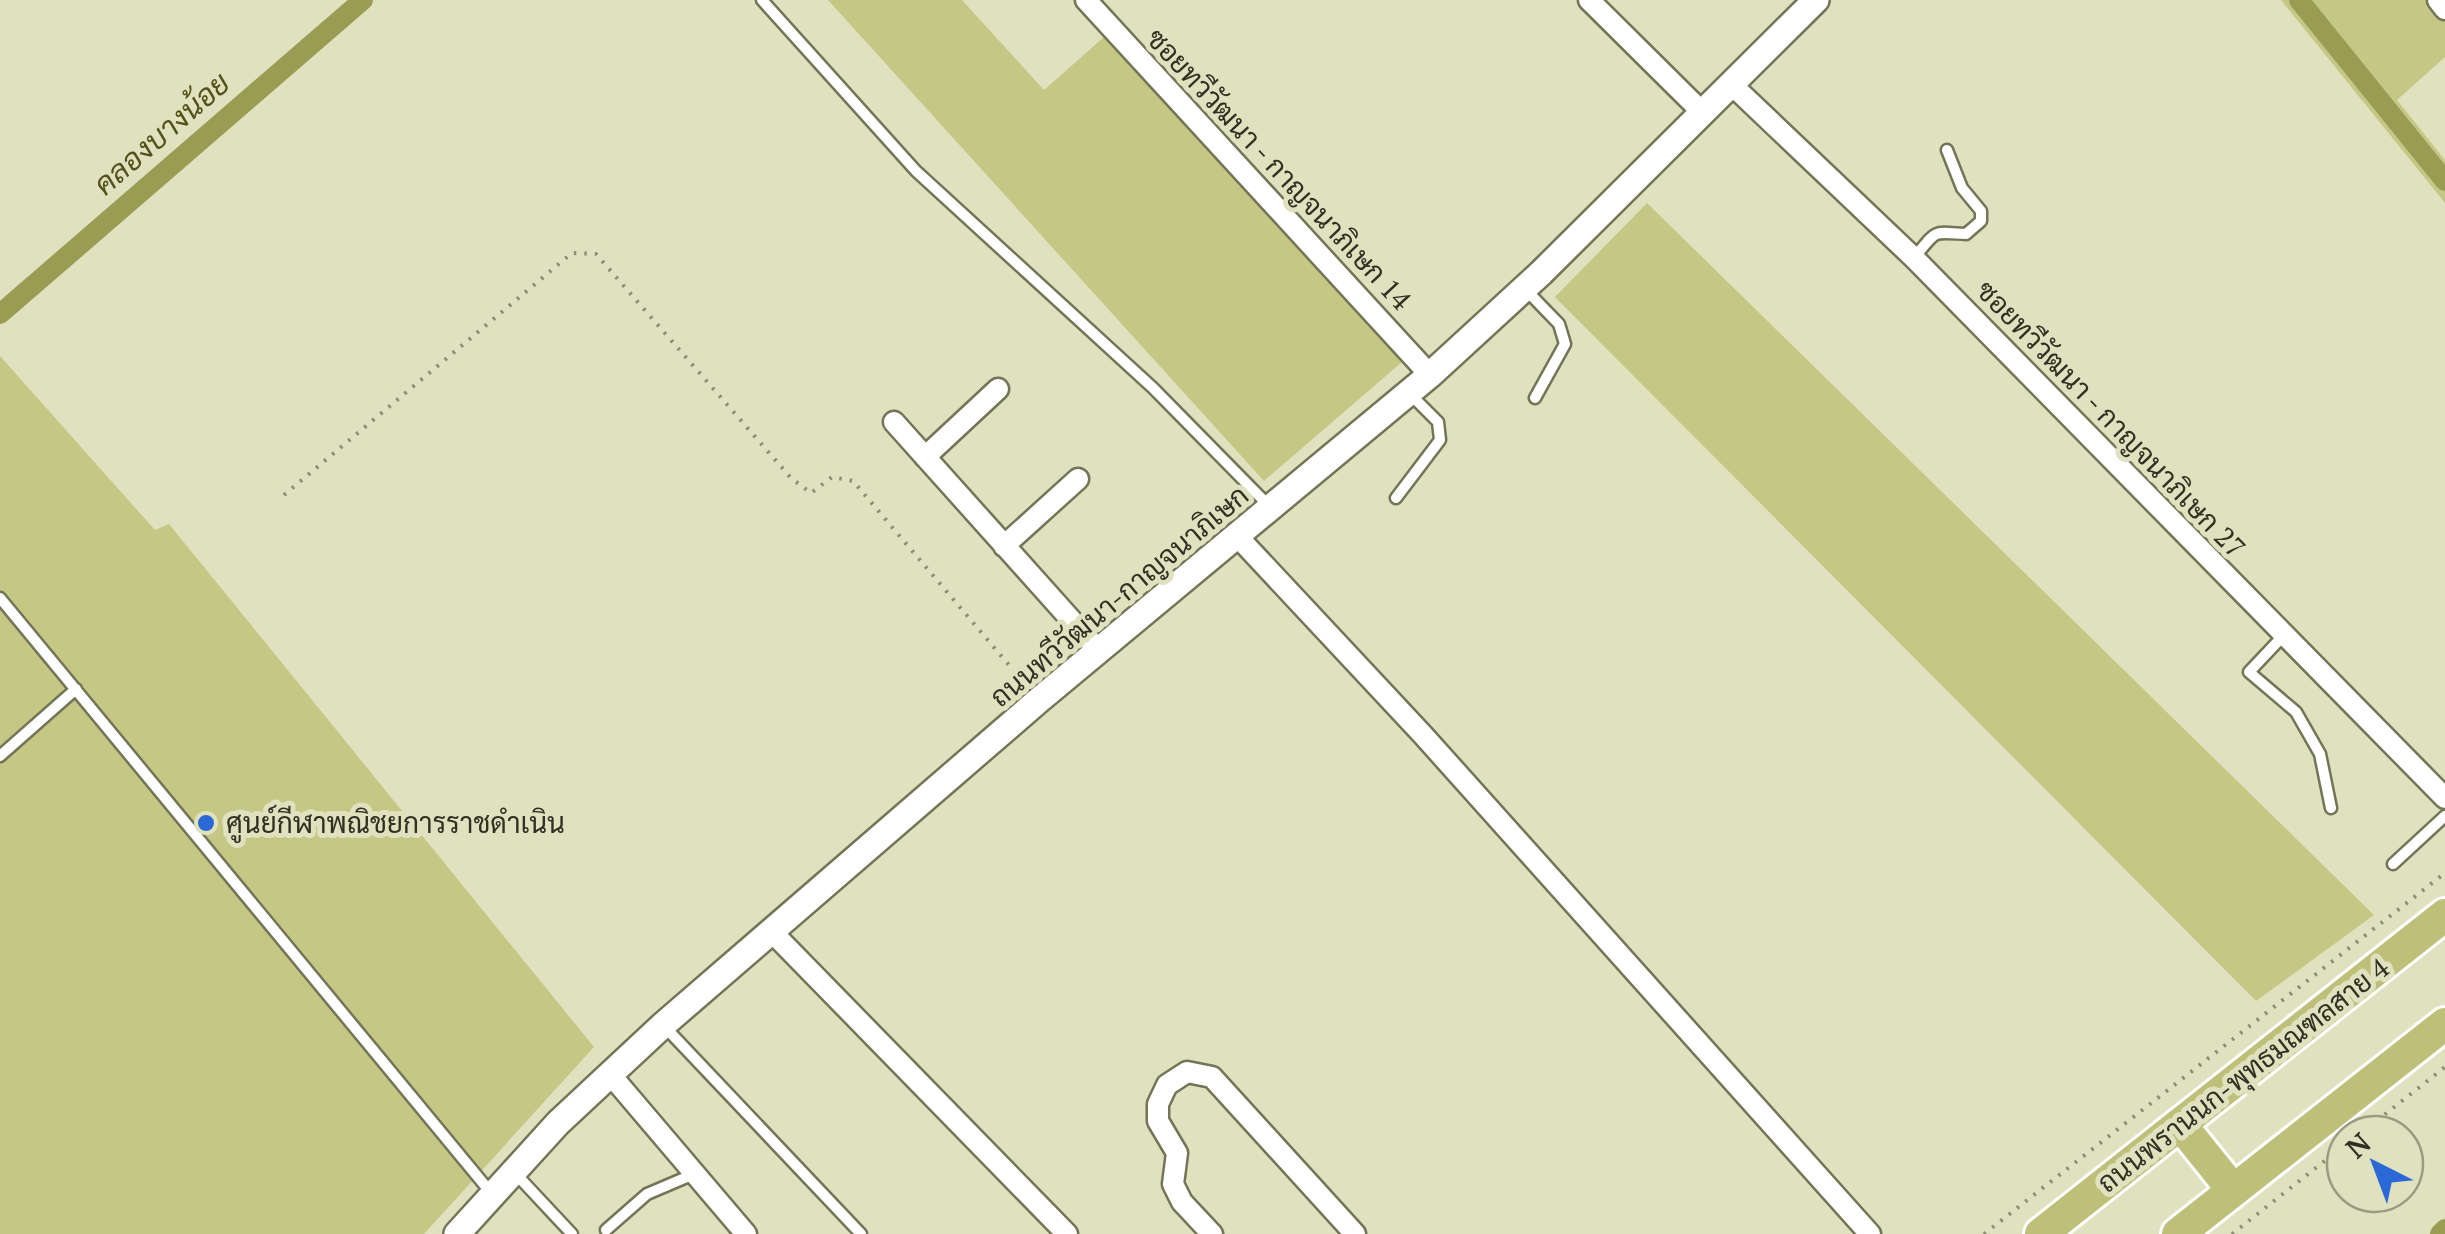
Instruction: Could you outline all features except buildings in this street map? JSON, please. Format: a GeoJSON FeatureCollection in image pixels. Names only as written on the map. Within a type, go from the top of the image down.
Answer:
{"type":"FeatureCollection","features":[{"type":"Feature","properties":{"kind":"main road","name":"ถนนพรานนก-พุทธมณฑลสาย 4"},"geometry":{"type":"LineString","coordinates":[[2041,1234],[2445,915]]}},
{"type":"Feature","properties":{"kind":"main road"},"geometry":{"type":"LineString","coordinates":[[2178,1234],[2445,1024]]}},
{"type":"Feature","properties":{"kind":"main road"},"geometry":{"type":"LineString","coordinates":[[2180,1124],[2234,1190]]}},
{"type":"Feature","properties":{"kind":"street","name":"ซอยทวีวัฒนา - กาญจนาภิเษก 14"},"geometry":{"type":"LineString","coordinates":[[1086,0],[1430,375]]}},
{"type":"Feature","properties":{"kind":"street"},"geometry":{"type":"LineString","coordinates":[[1589,0],[1702,113]]}},
{"type":"Feature","properties":{"kind":"street","name":"ถนนทวีวัฒนา-กาญจนาภิเษก"},"geometry":{"type":"LineString","coordinates":[[457,1234],[513,1172],[663,1025],[1040,700],[1430,375],[1524,288],[1816,0]]}},
{"type":"Feature","properties":{"kind":"street"},"geometry":{"type":"LineString","coordinates":[[2438,0],[2445,9]]}},
{"type":"Feature","properties":{"kind":"street","name":"ซอยทวีวัฒนา - กาญจนาภิเษก 27"},"geometry":{"type":"LineString","coordinates":[[1731,84],[1914,258],[2445,798]]}},
{"type":"Feature","properties":{"kind":"street"},"geometry":{"type":"LineString","coordinates":[[925,457],[998,388]]}},
{"type":"Feature","properties":{"kind":"street"},"geometry":{"type":"LineString","coordinates":[[894,422],[1099,652]]}},
{"type":"Feature","properties":{"kind":"street"},"geometry":{"type":"LineString","coordinates":[[1004,546],[1078,479]]}},
{"type":"Feature","properties":{"kind":"street"},"geometry":{"type":"LineString","coordinates":[[1238,537],[1423,735],[1870,1234]]}},
{"type":"Feature","properties":{"kind":"street"},"geometry":{"type":"LineString","coordinates":[[772,932],[1067,1234]]}},
{"type":"Feature","properties":{"kind":"street"},"geometry":{"type":"LineString","coordinates":[[1212,1234],[1182,1202],[1173,1184],[1177,1153],[1158,1121],[1158,1104],[1166,1085],[1187,1072],[1212,1077],[1354,1234]]}},
{"type":"Feature","properties":{"kind":"street"},"geometry":{"type":"LineString","coordinates":[[610,1074],[746,1234]]}},
{"type":"Feature","properties":{"kind":"lane"},"geometry":{"type":"LineString","coordinates":[[762,0],[916,172],[1152,388],[1272,508]]}},
{"type":"Feature","properties":{"kind":"lane"},"geometry":{"type":"LineString","coordinates":[[1914,258],[1936,232],[1966,234],[1980,221],[1982,211],[1962,188],[1948,150]]}},
{"type":"Feature","properties":{"kind":"lane"},"geometry":{"type":"LineString","coordinates":[[1524,288],[1559,324],[1565,344],[1534,398]]}},
{"type":"Feature","properties":{"kind":"lane"},"geometry":{"type":"LineString","coordinates":[[1396,498],[1440,440],[1438,422],[1409,392]]}},
{"type":"Feature","properties":{"kind":"lane"},"geometry":{"type":"LineString","coordinates":[[0,598],[492,1194]]}},
{"type":"Feature","properties":{"kind":"lane"},"geometry":{"type":"LineString","coordinates":[[2284,635],[2249,672],[2296,712],[2320,754],[2331,808]]}},
{"type":"Feature","properties":{"kind":"lane"},"geometry":{"type":"LineString","coordinates":[[0,756],[76,689]]}},
{"type":"Feature","properties":{"kind":"lane"},"geometry":{"type":"LineString","coordinates":[[2392,864],[2445,816]]}},
{"type":"Feature","properties":{"kind":"lane"},"geometry":{"type":"LineString","coordinates":[[663,1025],[861,1234]]}},
{"type":"Feature","properties":{"kind":"lane"},"geometry":{"type":"LineString","coordinates":[[513,1172],[572,1234]]}},
{"type":"Feature","properties":{"kind":"lane"},"geometry":{"type":"LineString","coordinates":[[606,1230],[647,1194],[694,1174]]}},
{"type":"Feature","properties":{"kind":"path"},"geometry":{"type":"LineString","coordinates":[[284,495],[572,253],[596,254],[791,478],[811,493],[832,477],[853,481],[1040,700]]}},
{"type":"Feature","properties":{"kind":"path"},"geometry":{"type":"LineString","coordinates":[[1984,1234],[2445,873]]}},
{"type":"Feature","properties":{"kind":"path"},"geometry":{"type":"LineString","coordinates":[[2385,1114],[2445,1067]]}},
{"type":"Feature","properties":{"kind":"path"},"geometry":{"type":"LineString","coordinates":[[2232,1234],[2325,1161]]}},
{"type":"Feature","properties":{"kind":"green space"},"geometry":{"type":"Polygon","coordinates":[[[828,0],[962,0],[1044,90],[1104,37],[1402,362],[1264,481],[828,0]]]}},
{"type":"Feature","properties":{"kind":"green space"},"geometry":{"type":"Polygon","coordinates":[[[2281,0],[2445,0],[2445,57],[2397,100],[2445,160],[2445,203],[2281,0]]]}},
{"type":"Feature","properties":{"kind":"green space"},"geometry":{"type":"Polygon","coordinates":[[[1647,203],[2374,915],[2256,1001],[1555,297],[1647,203]]]}},
{"type":"Feature","properties":{"kind":"green space","name":"ศูนย์กีฬาพณิชยการราชดำเนิน"},"geometry":{"type":"Polygon","coordinates":[[[0,356],[155,530],[169,524],[594,1047],[424,1234],[0,1234],[0,356]]]}},
{"type":"Feature","properties":{"kind":"waterway","name":"คลองบางน้อย"},"geometry":{"type":"LineString","coordinates":[[0,314],[363,0]]}},
{"type":"Feature","properties":{"kind":"waterway"},"geometry":{"type":"LineString","coordinates":[[2299,0],[2445,181]]}},
{"type":"Feature","properties":{"kind":"waterway"},"geometry":{"type":"LineString","coordinates":[[2440,1234],[2445,1229]]}},
{"type":"Feature","properties":{"kind":"place","name":"ศูนย์กีฬาพณิชยการราชดำเนิน"},"geometry":{"type":"Point","coordinates":[206,823]}}]}
